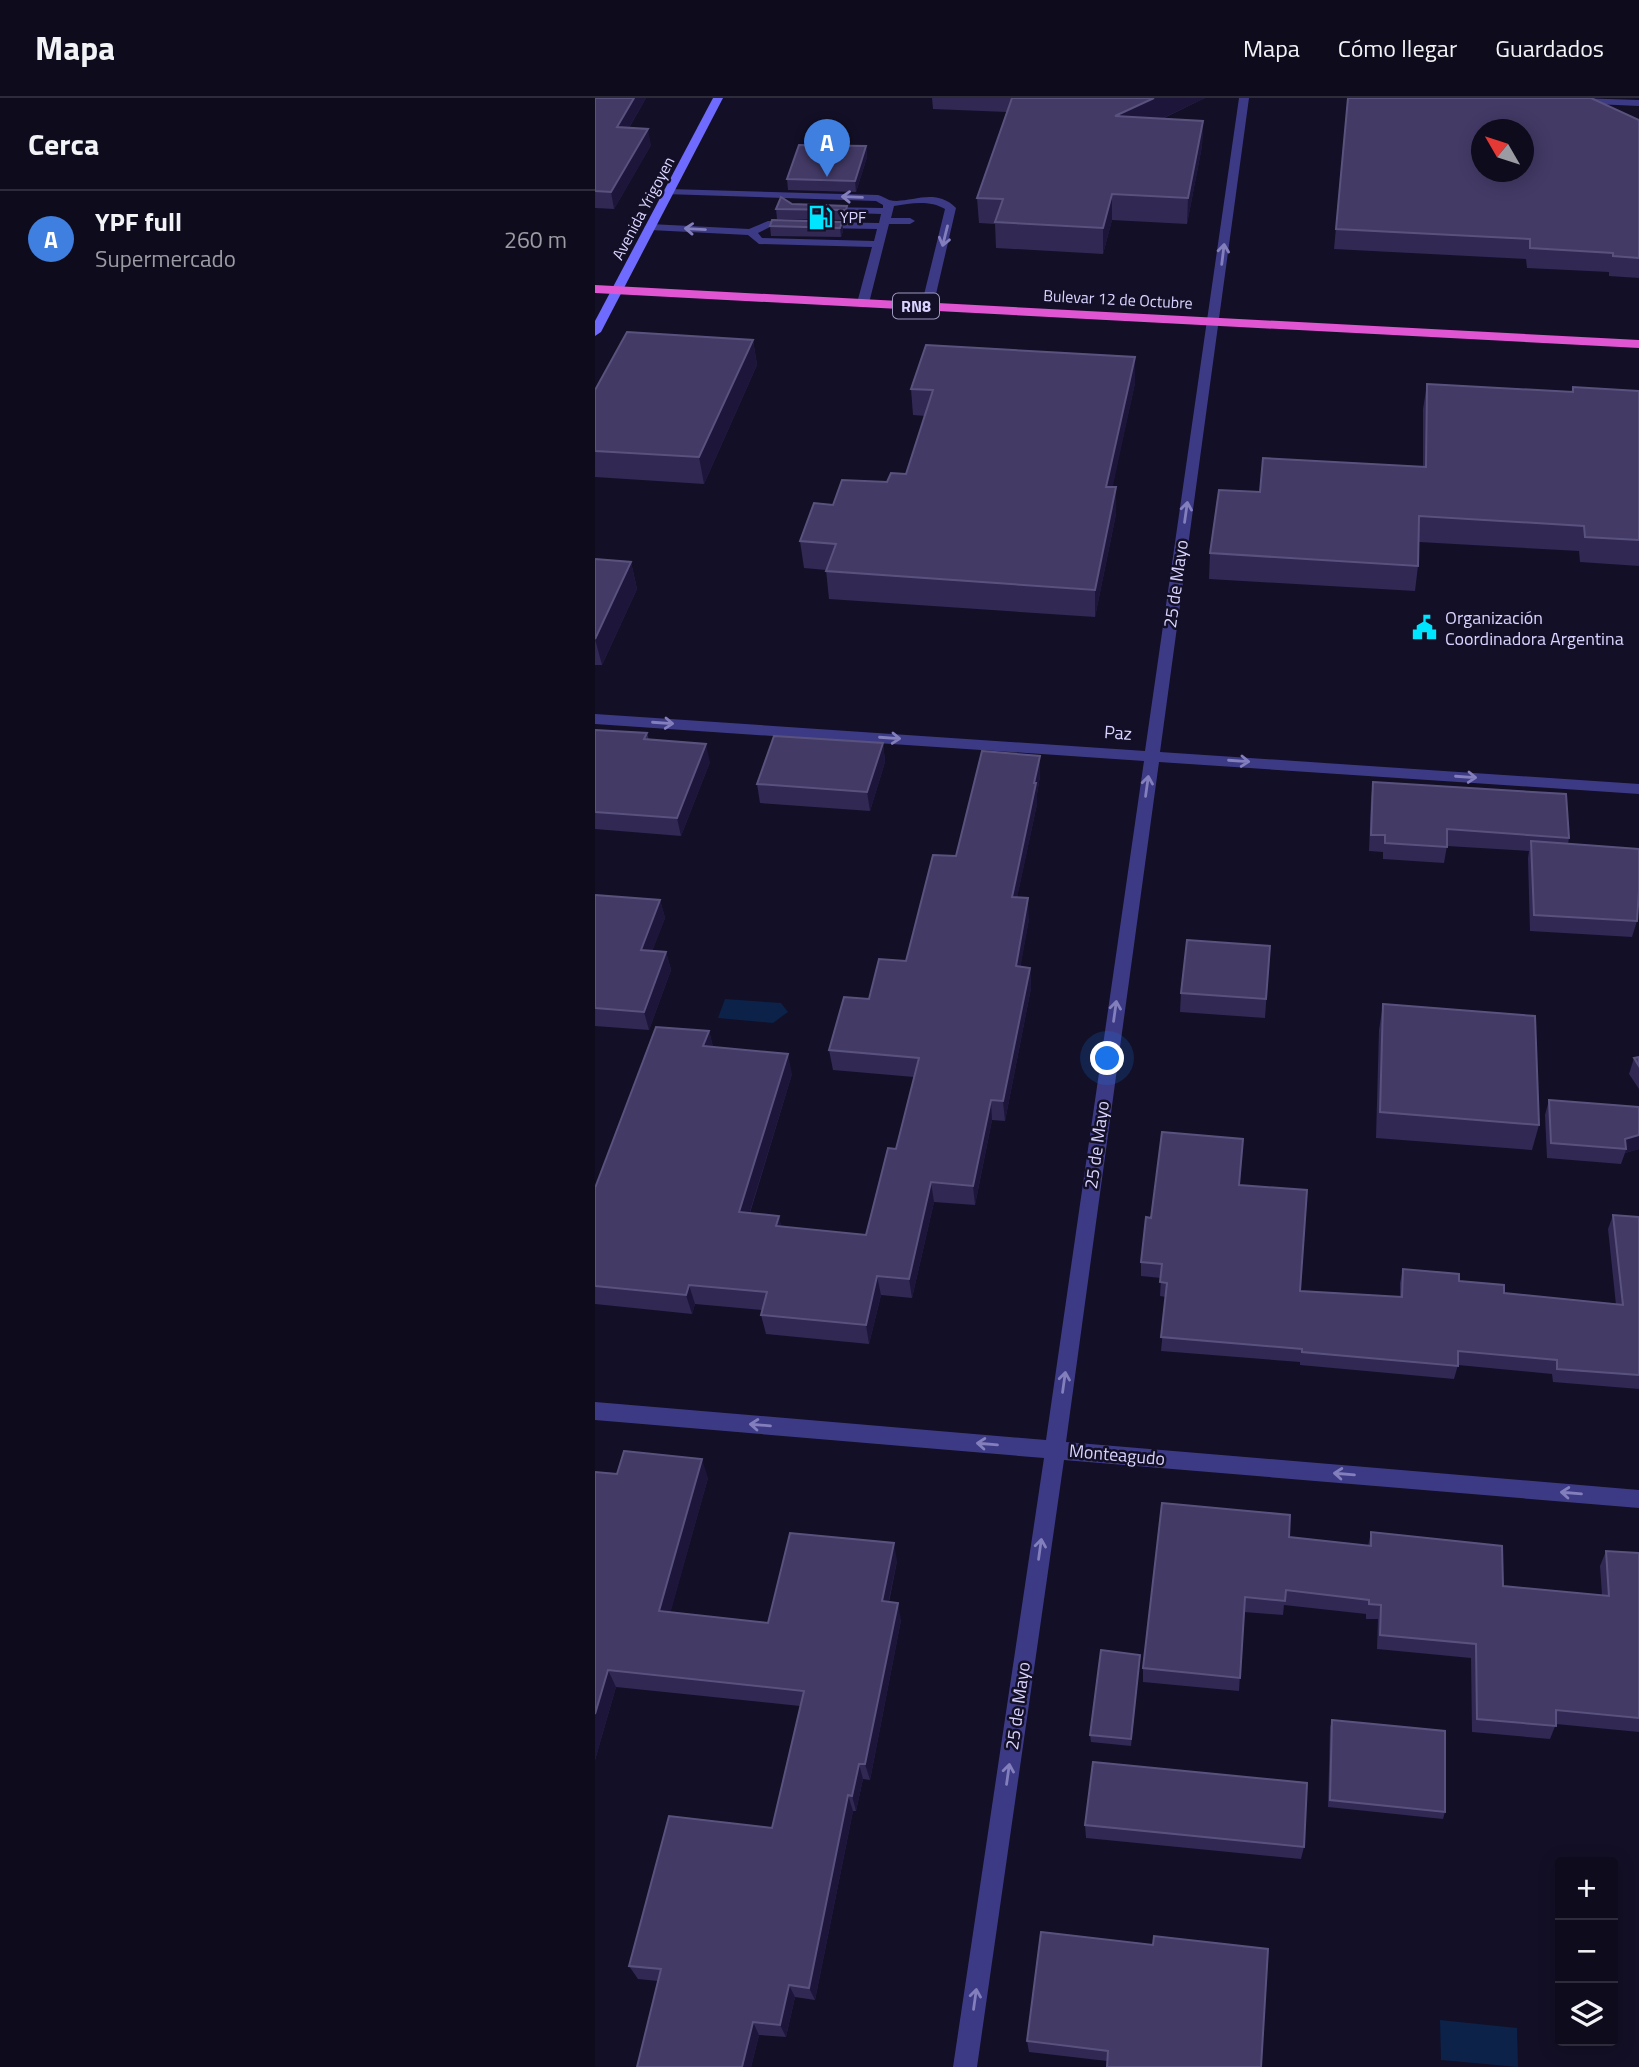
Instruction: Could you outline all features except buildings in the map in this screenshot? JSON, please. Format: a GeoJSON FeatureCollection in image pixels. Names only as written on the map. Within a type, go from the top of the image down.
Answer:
{"type":"FeatureCollection","features":[{"type":"Feature","properties":{"kind":"highway","name":"Bulevar 12 de Octubre"},"geometry":{"type":"LineString","coordinates":[[595,289],[1639,344]]}},
{"type":"Feature","properties":{"kind":"main road","name":"Avenida Yrigoyen"},"geometry":{"type":"LineString","coordinates":[[595,332],[718,98]]}},
{"type":"Feature","properties":{"kind":"street","name":"25 de Mayo"},"geometry":{"type":"LineString","coordinates":[[965,2067],[1055,1450],[1244,98]]}},
{"type":"Feature","properties":{"kind":"street"},"geometry":{"type":"LineString","coordinates":[[1561,100],[1639,103]]}},
{"type":"Feature","properties":{"kind":"street"},"geometry":{"type":"LineString","coordinates":[[669,192],[877,198],[886,215]]}},
{"type":"Feature","properties":{"kind":"street"},"geometry":{"type":"LineString","coordinates":[[863,303],[886,215],[902,201],[939,202],[951,208],[927,307]]}},
{"type":"Feature","properties":{"kind":"street"},"geometry":{"type":"LineString","coordinates":[[751,232],[768,224],[886,215],[910,222]]}},
{"type":"Feature","properties":{"kind":"street"},"geometry":{"type":"LineString","coordinates":[[650,226],[727,225],[751,232],[759,241],[879,244]]}},
{"type":"Feature","properties":{"kind":"street","name":"Paz"},"geometry":{"type":"LineString","coordinates":[[595,719],[1151,754],[1639,789]]}},
{"type":"Feature","properties":{"kind":"street","name":"Monteagudo"},"geometry":{"type":"LineString","coordinates":[[595,1411],[1639,1499]]}},
{"type":"Feature","properties":{"kind":"water"},"geometry":{"type":"Polygon","coordinates":[[[725,999],[781,1003],[788,1012],[773,1023],[718,1018],[725,999]]]}},
{"type":"Feature","properties":{"kind":"water"},"geometry":{"type":"Polygon","coordinates":[[[1440,2020],[1517,2028],[1518,2067],[1441,2060],[1440,2020]]]}},
{"type":"Feature","properties":{"kind":"place","name":"YPF full"},"geometry":{"type":"Point","coordinates":[827,177]}},
{"type":"Feature","properties":{"kind":"place","name":"YPF"},"geometry":{"type":"Point","coordinates":[820,217]}},
{"type":"Feature","properties":{"kind":"place","name":"Organización Coordinadora Argentina"},"geometry":{"type":"Point","coordinates":[1425,628]}}]}
